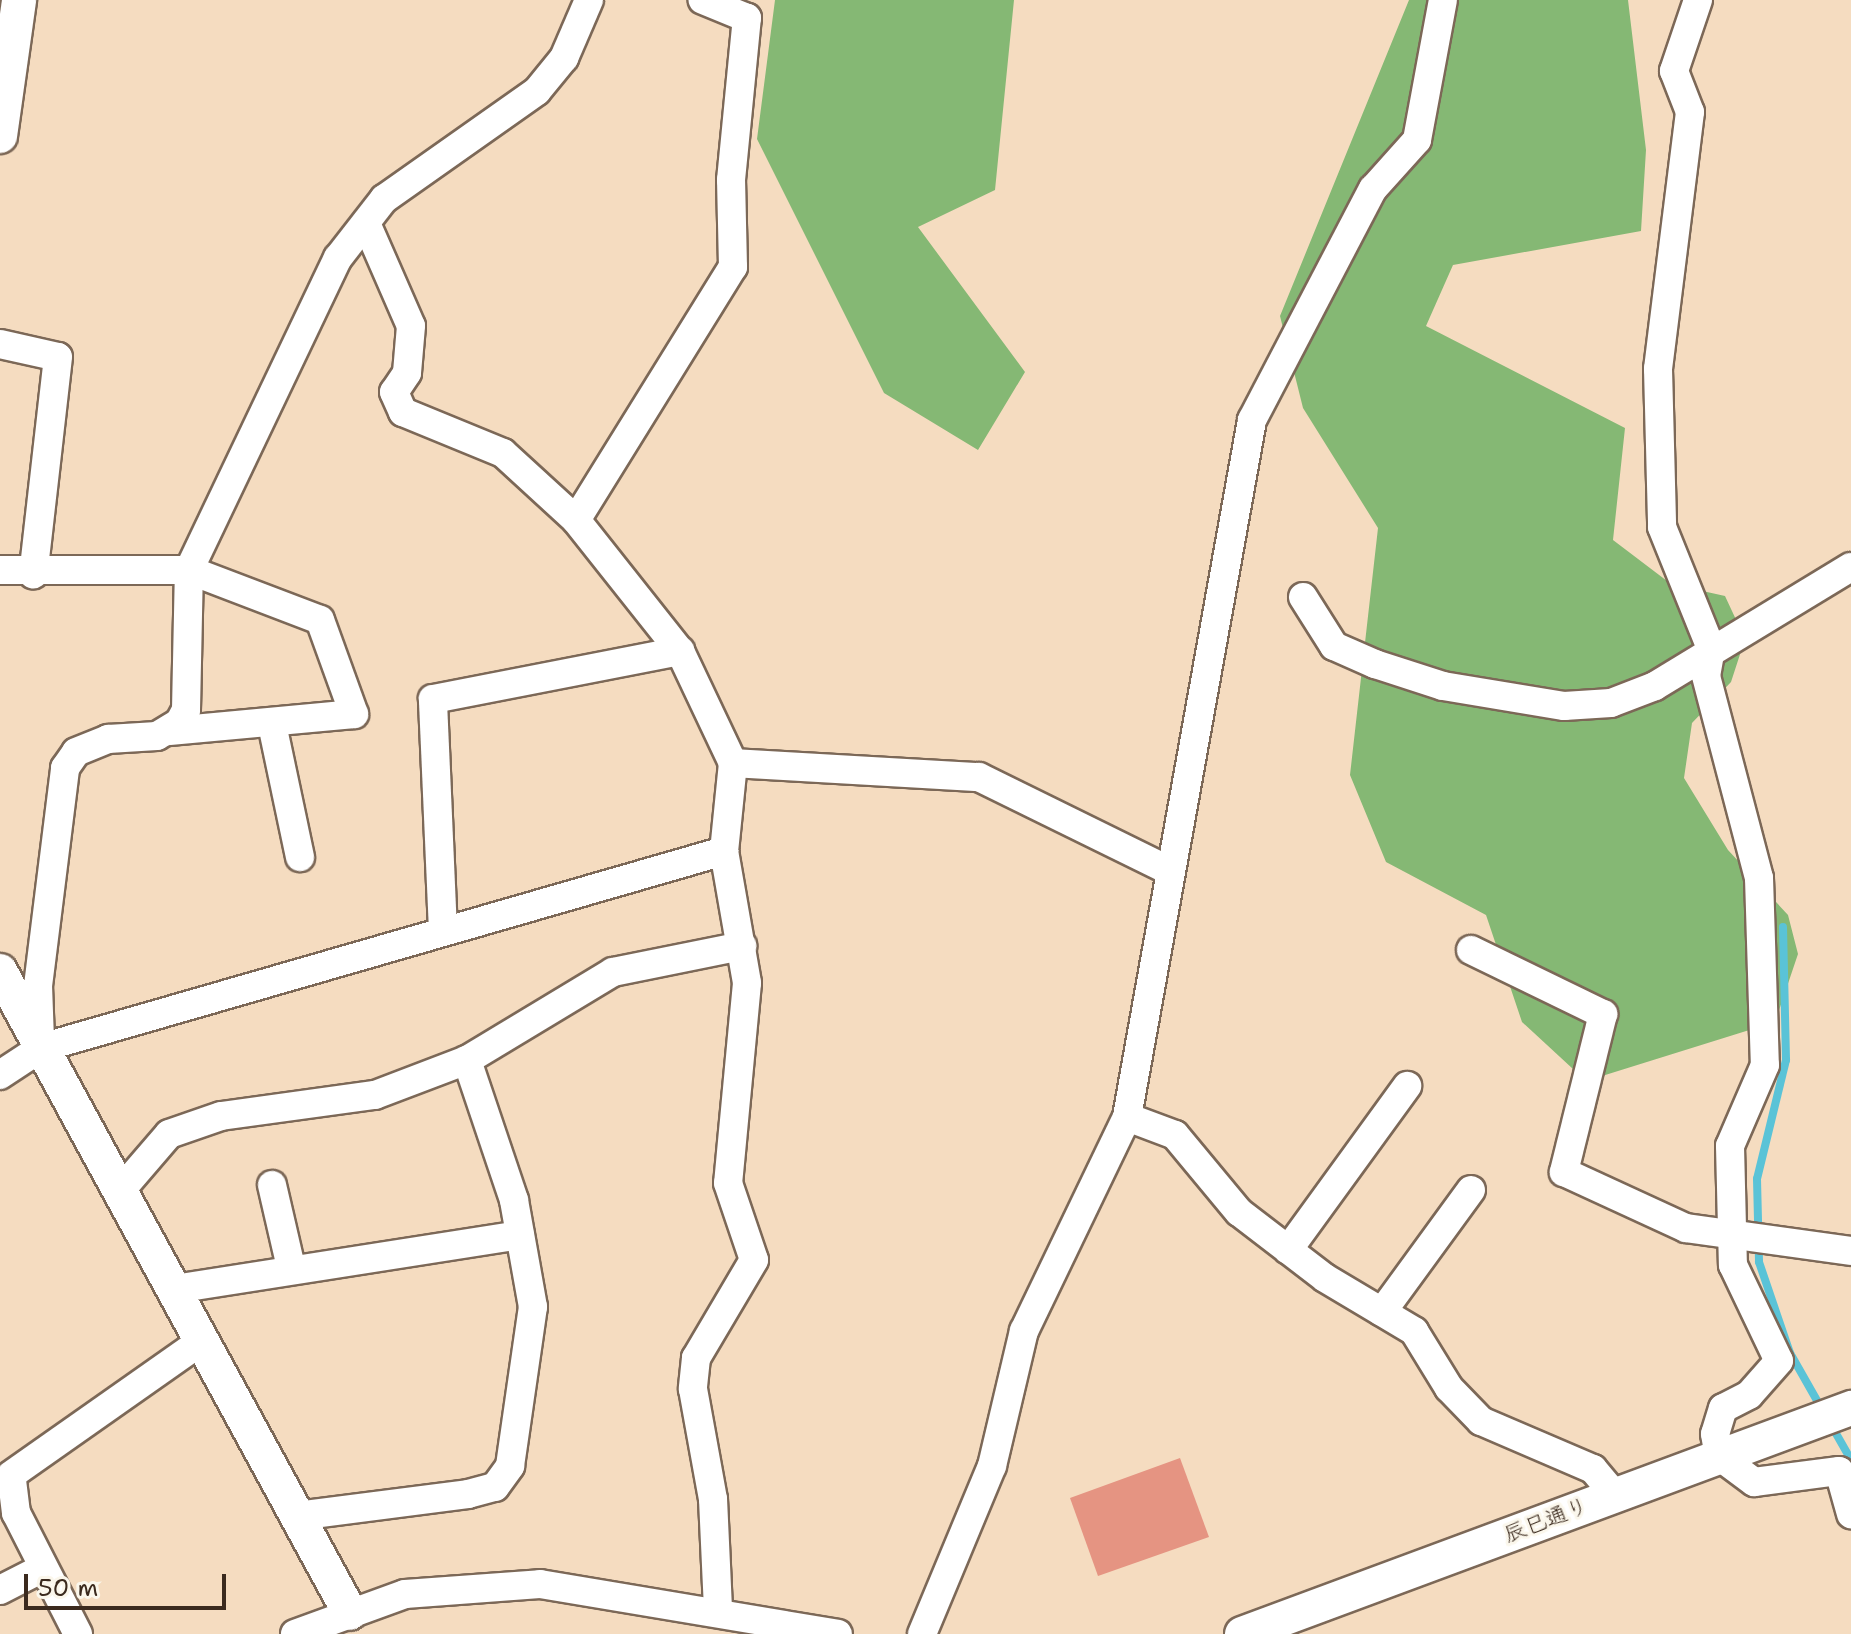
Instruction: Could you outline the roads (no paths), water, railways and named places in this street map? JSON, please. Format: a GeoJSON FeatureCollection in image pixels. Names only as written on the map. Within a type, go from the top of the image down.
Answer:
{"type":"FeatureCollection","features":[{"type":"Feature","properties":{"kind":"street"},"geometry":{"type":"LineString","coordinates":[[0,136],[19,0]]}},
{"type":"Feature","properties":{"kind":"street"},"geometry":{"type":"LineString","coordinates":[[170,731],[186,710],[189,570],[338,258],[395,190],[537,91],[564,58],[589,0]]}},
{"type":"Feature","properties":{"kind":"street"},"geometry":{"type":"LineString","coordinates":[[576,520],[733,267],[731,180],[747,18],[703,0]]}},
{"type":"Feature","properties":{"kind":"street"},"geometry":{"type":"LineString","coordinates":[[922,1634],[992,1466],[1024,1331],[1127,1117],[1166,869],[1252,420],[1373,189],[1417,140],[1443,0]]}},
{"type":"Feature","properties":{"kind":"street"},"geometry":{"type":"LineString","coordinates":[[1698,0],[1674,71],[1690,112],[1658,369],[1662,527],[1711,648],[1706,676],[1760,893],[1765,1065],[1730,1146],[1733,1265],[1779,1361],[1749,1395],[1723,1408],[1715,1434],[1719,1456],[1754,1482],[1839,1471],[1851,1514]]}},
{"type":"Feature","properties":{"kind":"street"},"geometry":{"type":"LineString","coordinates":[[366,223],[411,326],[407,373],[394,392],[403,412],[503,453],[576,520],[680,651],[733,763],[724,851],[747,983],[728,1183],[754,1260],[696,1358],[693,1389],[713,1499],[718,1609]]}},
{"type":"Feature","properties":{"kind":"street"},"geometry":{"type":"LineString","coordinates":[[0,344],[58,357],[33,575]]}},
{"type":"Feature","properties":{"kind":"street"},"geometry":{"type":"LineString","coordinates":[[1303,597],[1334,646],[1375,664],[1443,686],[1564,706],[1611,703],[1655,686],[1711,648],[1799,605],[1851,567]]}},
{"type":"Feature","properties":{"kind":"street"},"geometry":{"type":"LineString","coordinates":[[0,570],[33,575],[189,570],[320,620],[354,714],[108,739],[76,752],[65,768],[38,986],[41,1048]]}},
{"type":"Feature","properties":{"kind":"street"},"geometry":{"type":"LineString","coordinates":[[443,931],[433,699],[680,651]]}},
{"type":"Feature","properties":{"kind":"street"},"geometry":{"type":"LineString","coordinates":[[272,724],[300,857]]}},
{"type":"Feature","properties":{"kind":"street"},"geometry":{"type":"LineString","coordinates":[[733,763],[979,777],[1166,869]]}},
{"type":"Feature","properties":{"kind":"street"},"geometry":{"type":"LineString","coordinates":[[0,1075],[41,1048],[724,851]]}},
{"type":"Feature","properties":{"kind":"street"},"geometry":{"type":"LineString","coordinates":[[120,1191],[169,1134],[221,1116],[375,1095],[467,1060],[613,972],[742,946]]}},
{"type":"Feature","properties":{"kind":"street"},"geometry":{"type":"LineString","coordinates":[[1471,950],[1603,1014],[1564,1172],[1686,1228],[1732,1237],[1851,1251]]}},
{"type":"Feature","properties":{"kind":"street"},"geometry":{"type":"LineString","coordinates":[[0,971],[355,1623]]}},
{"type":"Feature","properties":{"kind":"street"},"geometry":{"type":"LineString","coordinates":[[297,1516],[495,1487],[510,1466],[533,1307],[520,1235],[467,1060]]}},
{"type":"Feature","properties":{"kind":"street"},"geometry":{"type":"LineString","coordinates":[[1288,1250],[1407,1086]]}},
{"type":"Feature","properties":{"kind":"street"},"geometry":{"type":"LineString","coordinates":[[1127,1117],[1175,1135],[1239,1212],[1288,1250],[1414,1331],[1449,1388],[1481,1421],[1593,1469],[1614,1494]]}},
{"type":"Feature","properties":{"kind":"street"},"geometry":{"type":"LineString","coordinates":[[272,1185],[291,1267]]}},
{"type":"Feature","properties":{"kind":"street"},"geometry":{"type":"LineString","coordinates":[[1382,1312],[1471,1190]]}},
{"type":"Feature","properties":{"kind":"street"},"geometry":{"type":"LineString","coordinates":[[175,1289],[291,1267],[520,1235]]}},
{"type":"Feature","properties":{"kind":"street"},"geometry":{"type":"LineString","coordinates":[[78,1634],[16,1513],[4,1471],[203,1340]]}},
{"type":"Feature","properties":{"kind":"street","name":"辰巳通り"},"geometry":{"type":"LineString","coordinates":[[1242,1634],[1851,1408]]}},
{"type":"Feature","properties":{"kind":"street"},"geometry":{"type":"LineString","coordinates":[[0,1590],[43,1568]]}},
{"type":"Feature","properties":{"kind":"street"},"geometry":{"type":"LineString","coordinates":[[295,1634],[355,1623],[405,1594],[540,1584],[718,1609],[838,1634]]}},
{"type":"Feature","properties":{"kind":"waterway"},"geometry":{"type":"LineString","coordinates":[[1783,927],[1786,1060],[1757,1179],[1759,1262],[1790,1353],[1823,1411]]}},
{"type":"Feature","properties":{"kind":"waterway"},"geometry":{"type":"LineString","coordinates":[[1830,1423],[1851,1460]]}}]}
